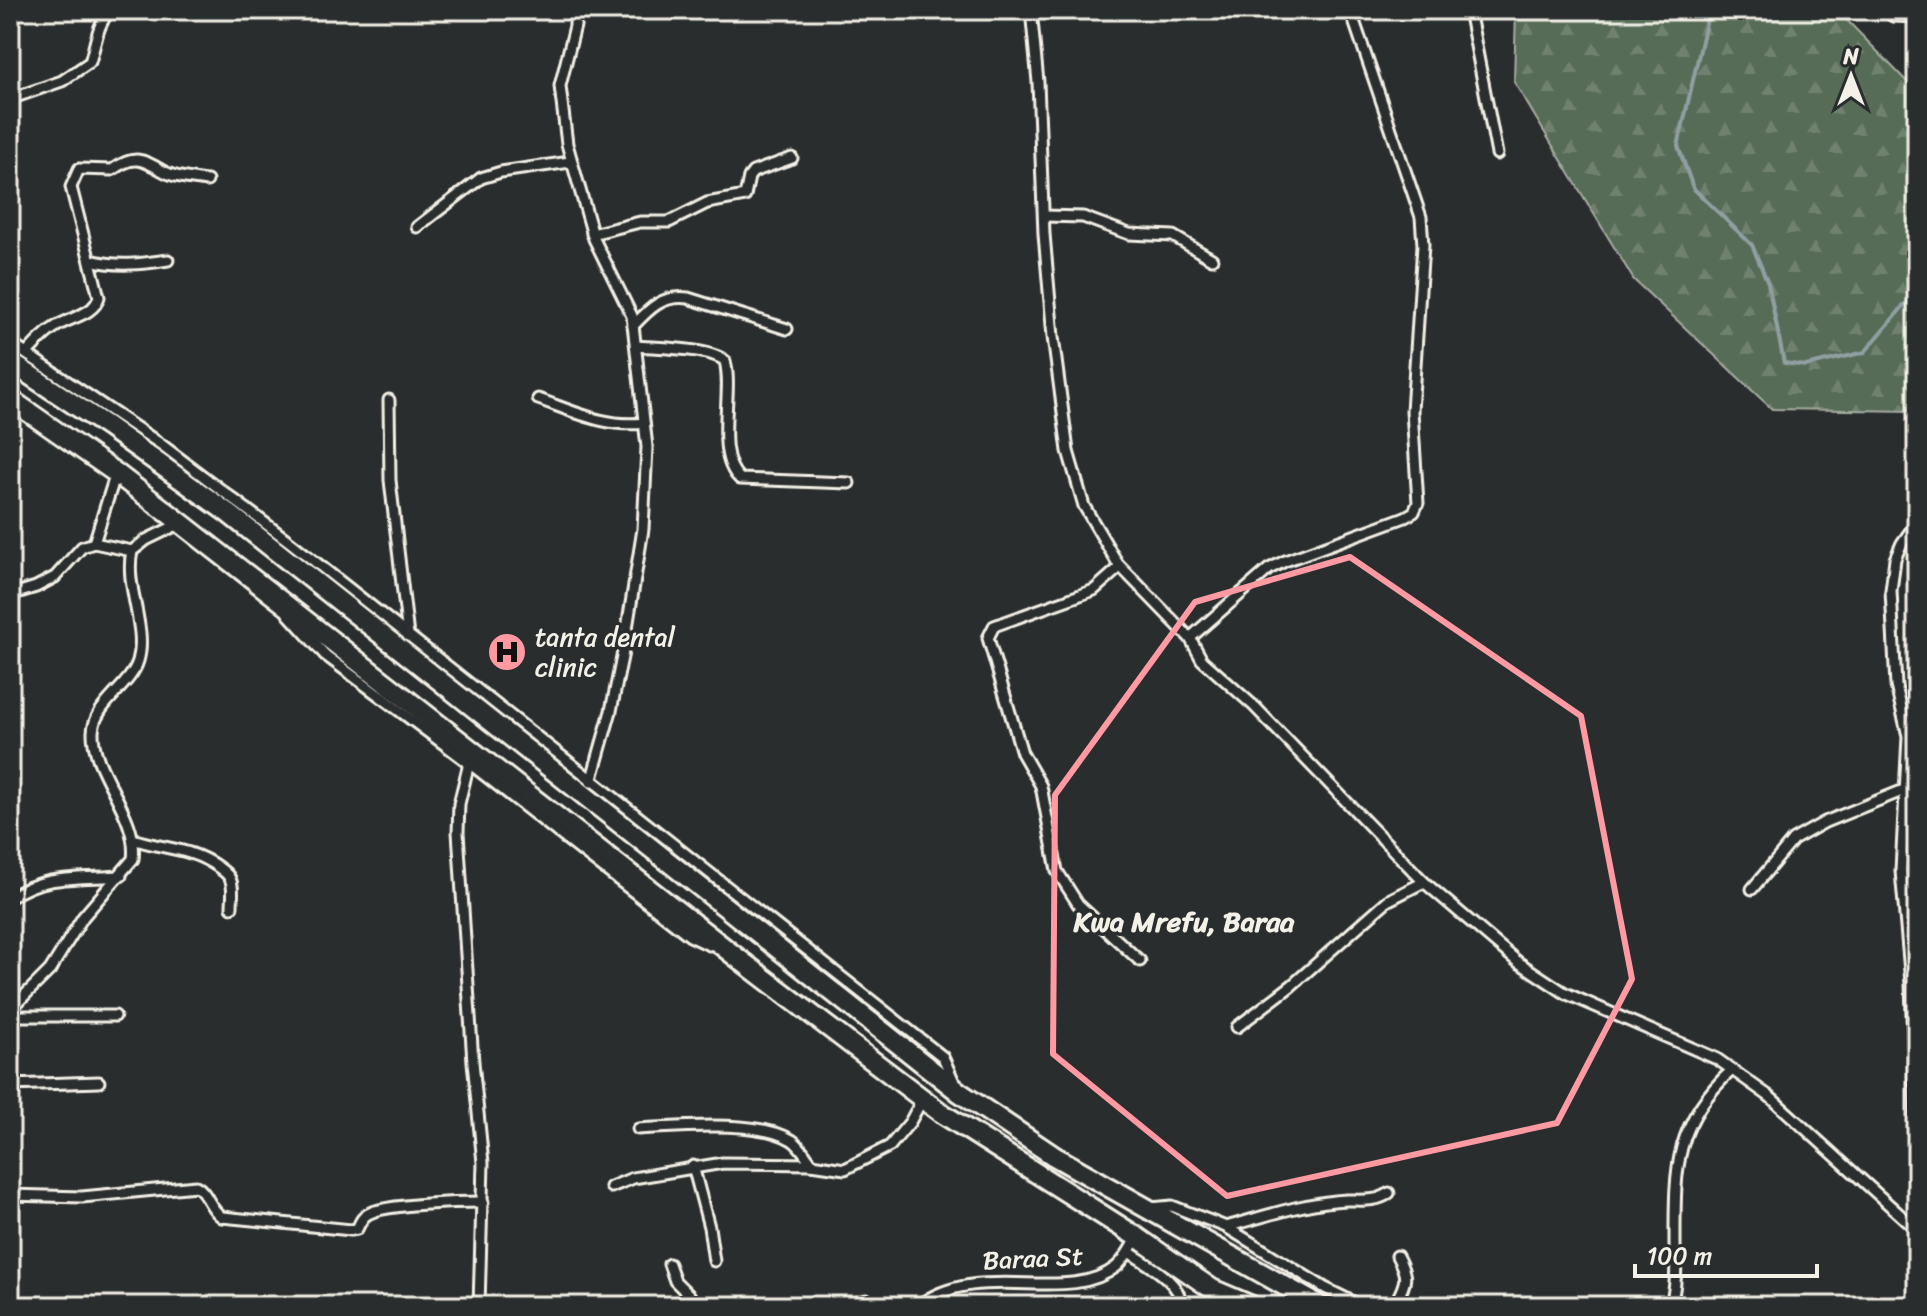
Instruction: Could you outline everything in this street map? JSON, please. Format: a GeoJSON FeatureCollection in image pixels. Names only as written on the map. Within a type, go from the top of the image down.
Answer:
{"type":"FeatureCollection","features":[{"type":"Feature","properties":{"kind":"highway"},"geometry":{"type":"LineString","coordinates":[[10,362],[228,513],[959,1092],[1054,1156],[1320,1306]]}},
{"type":"Feature","properties":{"kind":"highway"},"geometry":{"type":"LineString","coordinates":[[10,399],[116,473],[735,956],[923,1098],[1133,1244],[1212,1289],[1252,1306]]}},
{"type":"Feature","properties":{"kind":"highway"},"geometry":{"type":"LineString","coordinates":[[735,956],[757,931]]}},
{"type":"Feature","properties":{"kind":"highway"},"geometry":{"type":"LineString","coordinates":[[808,1010],[829,987]]}},
{"type":"Feature","properties":{"kind":"street"},"geometry":{"type":"LineString","coordinates":[[10,99],[62,81],[90,62],[98,31],[110,10]]}},
{"type":"Feature","properties":{"kind":"street"},"geometry":{"type":"LineString","coordinates":[[575,10],[575,26],[560,86],[570,162],[592,234],[623,297],[633,326],[647,447],[643,529],[622,660],[591,782]]}},
{"type":"Feature","properties":{"kind":"street"},"geometry":{"type":"LineString","coordinates":[[1031,10],[1053,337],[1068,451],[1084,506],[1120,567],[1190,638],[1202,660],[1278,730],[1424,882],[1518,962],[1544,981],[1621,1018],[1699,1049],[1732,1070],[1769,1096],[1917,1230]]}},
{"type":"Feature","properties":{"kind":"street"},"geometry":{"type":"LineString","coordinates":[[1190,638],[1269,569],[1405,517],[1414,512],[1418,503],[1412,411],[1423,245],[1421,217],[1355,11],[1303,10]]}},
{"type":"Feature","properties":{"kind":"street"},"geometry":{"type":"LineString","coordinates":[[1469,10],[1497,154]]}},
{"type":"Feature","properties":{"kind":"street"},"geometry":{"type":"LineString","coordinates":[[1886,10],[1893,16],[1917,17]]}},
{"type":"Feature","properties":{"kind":"street"},"geometry":{"type":"LineString","coordinates":[[592,234],[640,222],[669,222],[707,203],[745,196],[753,172],[792,158]]}},
{"type":"Feature","properties":{"kind":"street"},"geometry":{"type":"LineString","coordinates":[[27,353],[42,336],[97,304],[99,291],[71,187],[79,169],[112,170],[123,161],[134,160],[156,165],[163,172],[207,181]]}},
{"type":"Feature","properties":{"kind":"street"},"geometry":{"type":"LineString","coordinates":[[417,227],[481,178],[570,162]]}},
{"type":"Feature","properties":{"kind":"street"},"geometry":{"type":"LineString","coordinates":[[1044,216],[1083,217],[1129,234],[1173,236],[1212,259]]}},
{"type":"Feature","properties":{"kind":"street"},"geometry":{"type":"LineString","coordinates":[[91,260],[104,264],[139,265],[168,260]]}},
{"type":"Feature","properties":{"kind":"street"},"geometry":{"type":"LineString","coordinates":[[633,326],[661,300],[676,297],[787,329]]}},
{"type":"Feature","properties":{"kind":"street"},"geometry":{"type":"LineString","coordinates":[[10,343],[162,445],[943,1057],[959,1092]]}},
{"type":"Feature","properties":{"kind":"street"},"geometry":{"type":"LineString","coordinates":[[636,346],[702,353],[725,361],[727,443],[733,472],[740,479],[849,483]]}},
{"type":"Feature","properties":{"kind":"street"},"geometry":{"type":"LineString","coordinates":[[538,399],[605,422],[619,425],[644,423]]}},
{"type":"Feature","properties":{"kind":"street"},"geometry":{"type":"LineString","coordinates":[[389,400],[390,480],[408,636]]}},
{"type":"Feature","properties":{"kind":"street"},"geometry":{"type":"LineString","coordinates":[[94,543],[116,473]]}},
{"type":"Feature","properties":{"kind":"street"},"geometry":{"type":"LineString","coordinates":[[1917,522],[1895,559],[1891,591],[1896,686],[1908,736],[1901,871],[1917,1083],[1917,1162]]}},
{"type":"Feature","properties":{"kind":"street"},"geometry":{"type":"LineString","coordinates":[[10,1010],[50,970],[83,917],[133,859],[133,839],[103,769],[93,731],[97,716],[126,682],[139,660],[130,575],[132,551],[146,540],[181,523]]}},
{"type":"Feature","properties":{"kind":"street"},"geometry":{"type":"LineString","coordinates":[[10,595],[55,577],[82,547],[94,543],[132,551]]}},
{"type":"Feature","properties":{"kind":"street"},"geometry":{"type":"LineString","coordinates":[[1120,567],[1094,590],[994,626],[988,638],[1022,753],[1041,786],[1057,871],[1078,904],[1140,961]]}},
{"type":"Feature","properties":{"kind":"street"},"geometry":{"type":"LineString","coordinates":[[274,595],[300,630],[325,655],[690,936],[735,956]]}},
{"type":"Feature","properties":{"kind":"street"},"geometry":{"type":"LineString","coordinates":[[469,763],[459,804],[458,832],[473,1062],[481,1128],[483,1202],[479,1306]]}},
{"type":"Feature","properties":{"kind":"street"},"geometry":{"type":"LineString","coordinates":[[1752,889],[1793,840],[1825,822],[1904,790]]}},
{"type":"Feature","properties":{"kind":"street"},"geometry":{"type":"LineString","coordinates":[[133,839],[185,850],[206,859],[231,880],[232,907]]}},
{"type":"Feature","properties":{"kind":"street"},"geometry":{"type":"LineString","coordinates":[[10,898],[20,890],[43,881],[121,876]]}},
{"type":"Feature","properties":{"kind":"street"},"geometry":{"type":"LineString","coordinates":[[1237,1027],[1291,986],[1387,901],[1424,882]]}},
{"type":"Feature","properties":{"kind":"street"},"geometry":{"type":"LineString","coordinates":[[10,1016],[115,1016]]}},
{"type":"Feature","properties":{"kind":"street"},"geometry":{"type":"LineString","coordinates":[[1670,1306],[1676,1282],[1675,1190],[1683,1136],[1700,1104],[1732,1070]]}},
{"type":"Feature","properties":{"kind":"street"},"geometry":{"type":"LineString","coordinates":[[10,1085],[99,1082]]}},
{"type":"Feature","properties":{"kind":"street"},"geometry":{"type":"LineString","coordinates":[[611,1187],[633,1178],[723,1163],[812,1164],[845,1169],[890,1146],[910,1122],[923,1098]]}},
{"type":"Feature","properties":{"kind":"street"},"geometry":{"type":"LineString","coordinates":[[638,1129],[732,1127],[779,1135],[799,1146],[812,1164]]}},
{"type":"Feature","properties":{"kind":"street"},"geometry":{"type":"LineString","coordinates":[[693,1166],[709,1227],[714,1261]]}},
{"type":"Feature","properties":{"kind":"street"},"geometry":{"type":"LineString","coordinates":[[10,1195],[82,1197],[196,1186],[201,1189],[213,1211],[222,1217],[351,1230],[357,1229],[363,1217],[377,1210],[483,1202]]}},
{"type":"Feature","properties":{"kind":"street"},"geometry":{"type":"LineString","coordinates":[[1226,1227],[1299,1207],[1331,1201],[1369,1200],[1389,1193]]}},
{"type":"Feature","properties":{"kind":"street"},"geometry":{"type":"LineString","coordinates":[[1143,1208],[1172,1206],[1226,1227],[1325,1288],[1361,1306]]}},
{"type":"Feature","properties":{"kind":"street"},"geometry":{"type":"LineString","coordinates":[[1133,1244],[1170,1281],[1182,1299],[1182,1306]]}},
{"type":"Feature","properties":{"kind":"street","name":"Baraa St"},"geometry":{"type":"LineString","coordinates":[[918,1306],[948,1288],[971,1284],[1091,1279],[1118,1266],[1133,1244]]}},
{"type":"Feature","properties":{"kind":"street"},"geometry":{"type":"LineString","coordinates":[[1394,1306],[1406,1278],[1397,1256]]}},
{"type":"Feature","properties":{"kind":"street"},"geometry":{"type":"LineString","coordinates":[[669,1264],[675,1281],[690,1296],[693,1306]]}},
{"type":"Feature","properties":{"kind":"street"},"geometry":{"type":"LineString","coordinates":[[851,1306],[866,1300],[894,1306]]}},
{"type":"Feature","properties":{"kind":"highlighted area"},"geometry":{"type":"Polygon","coordinates":[[[1350,557],[1581,716],[1632,979],[1557,1123],[1227,1196],[1053,1054],[1055,795],[1195,602],[1350,557]]]}},
{"type":"Feature","properties":{"kind":"green space"},"geometry":{"type":"Polygon","coordinates":[[[1516,10],[1837,10],[1917,92],[1917,411],[1772,409],[1634,280],[1514,82],[1516,10]]]}},
{"type":"Feature","properties":{"kind":"waterway"},"geometry":{"type":"LineString","coordinates":[[1709,10],[1678,146],[1693,188],[1752,245],[1768,283],[1784,363],[1806,366],[1865,352],[1917,293]]}},
{"type":"Feature","properties":{"kind":"place","name":"tanta dental clinic"},"geometry":{"type":"Point","coordinates":[507,652]}},
{"type":"Feature","properties":{"kind":"district","name":"Kwa Mrefu, Baraa"},"geometry":{"type":"Point","coordinates":[1184,921]}}]}
